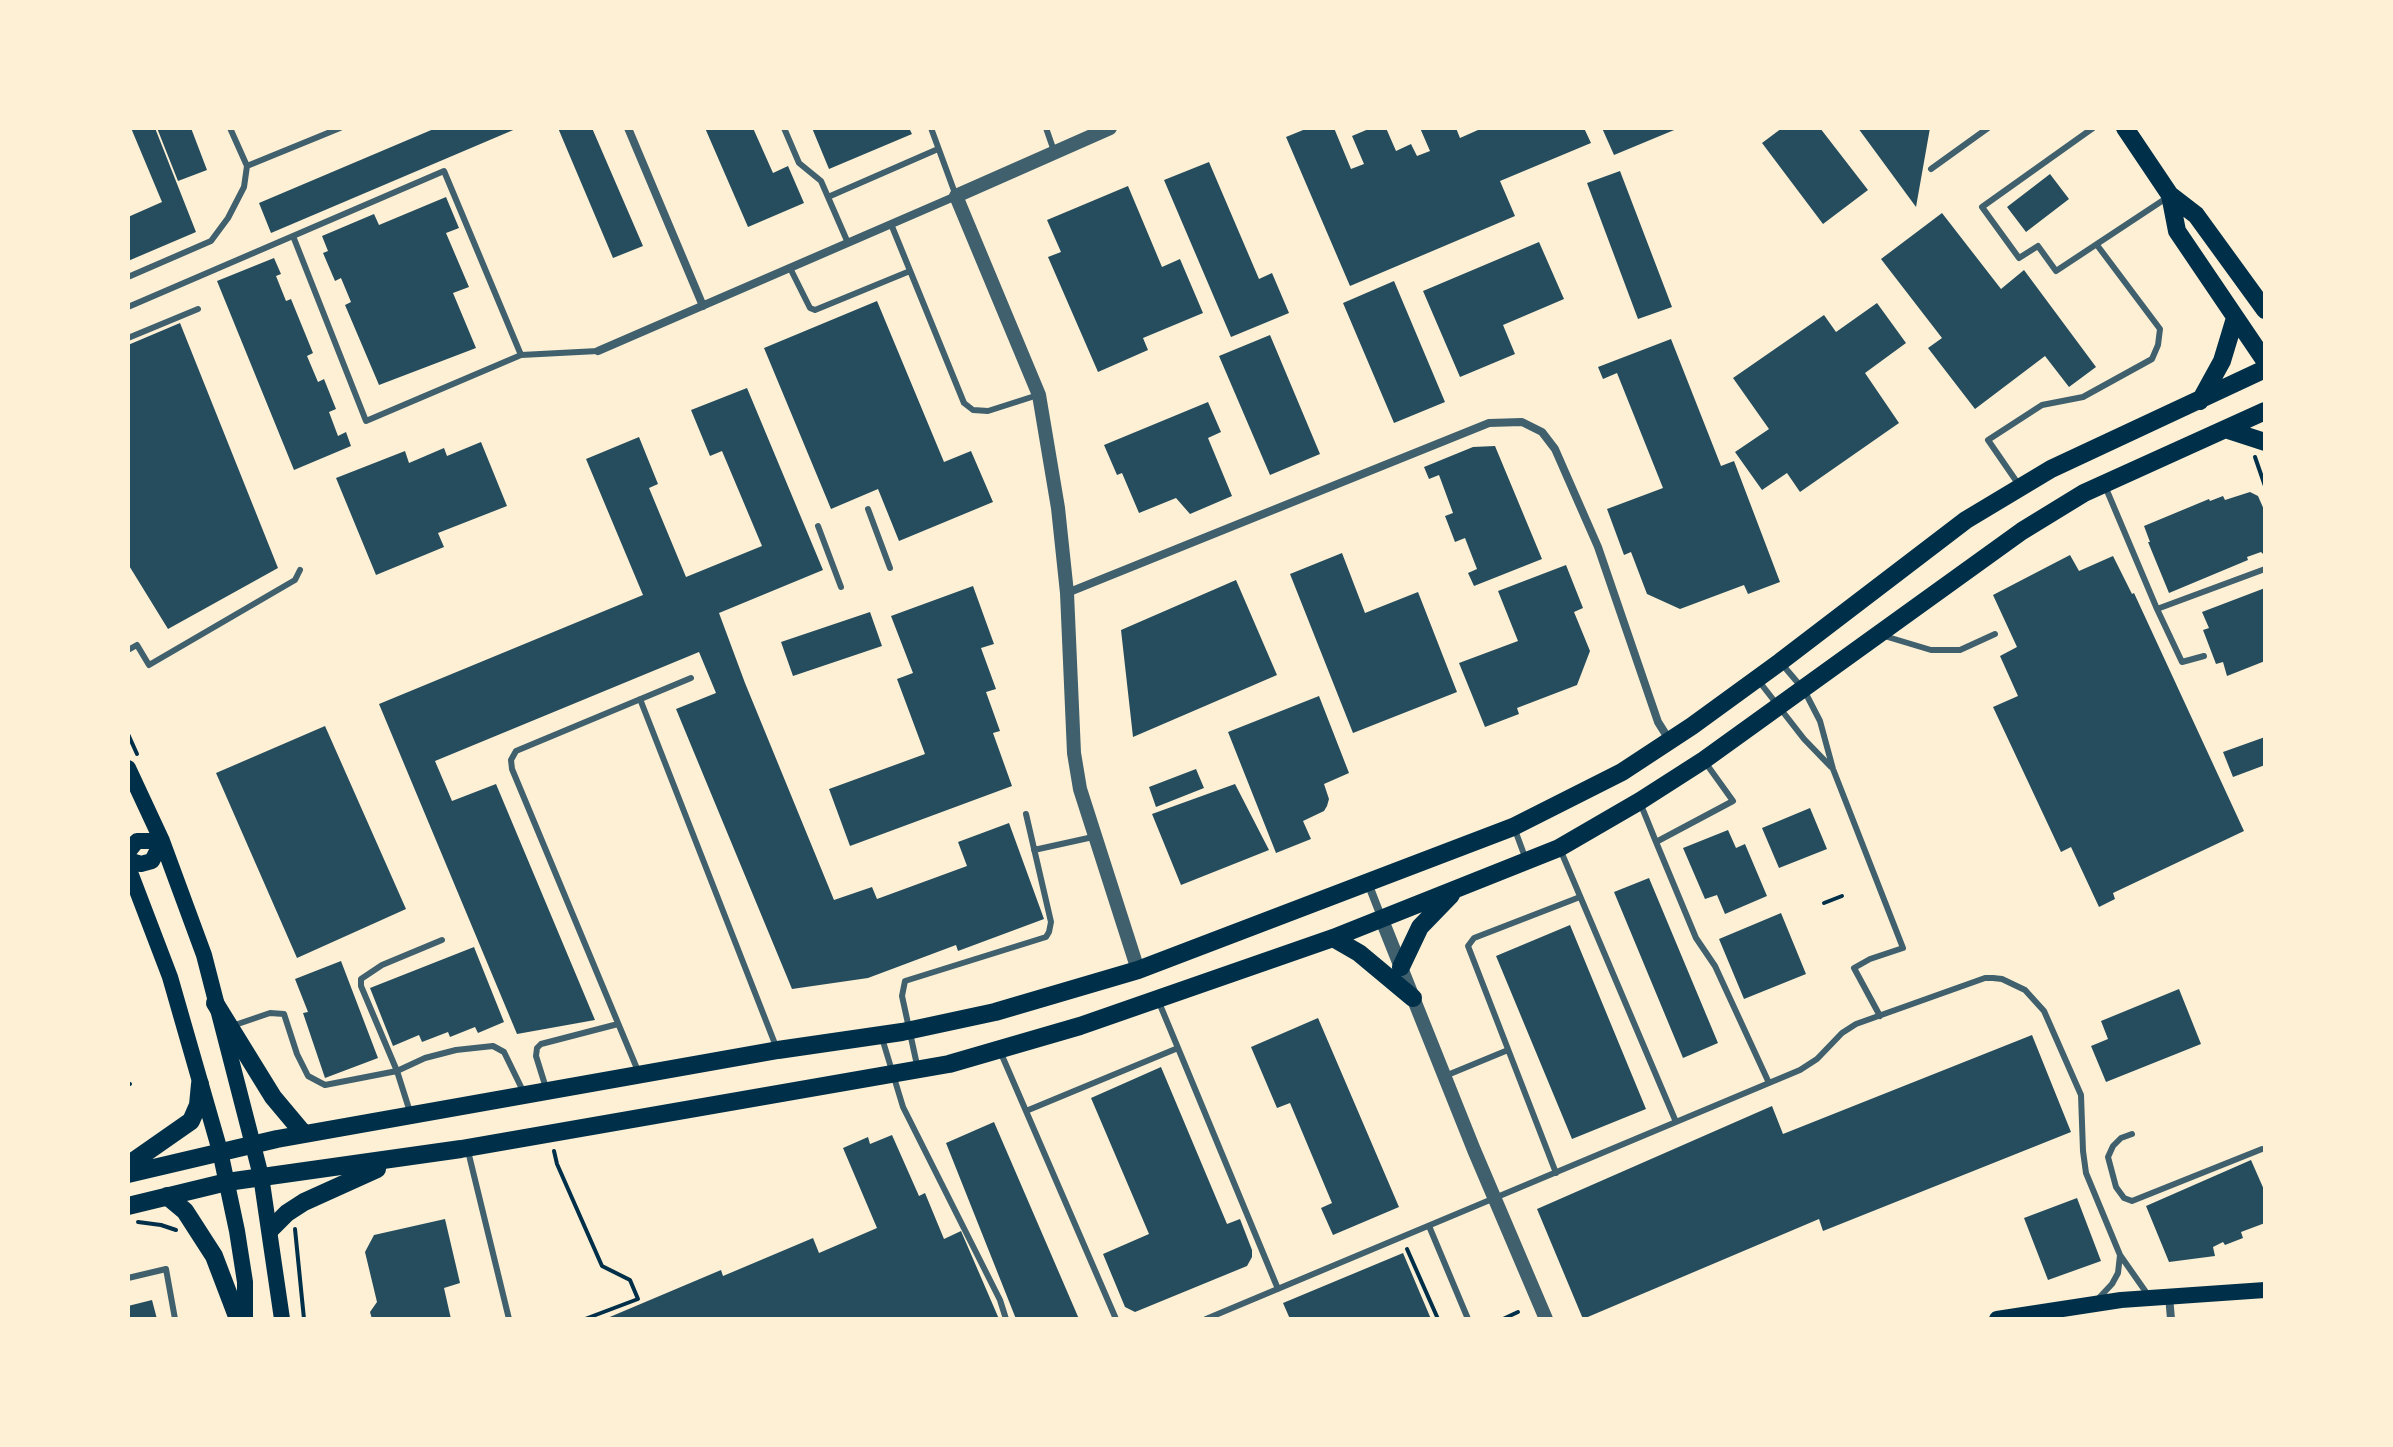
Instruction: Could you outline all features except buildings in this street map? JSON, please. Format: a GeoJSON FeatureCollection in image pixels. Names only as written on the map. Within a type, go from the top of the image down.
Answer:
{"type":"FeatureCollection","features":[{"type":"Feature","properties":{"kind":"main road"},"geometry":{"type":"LineString","coordinates":[[2125,128],[2170,195],[2196,215],[2257,290],[2265,310]]}},
{"type":"Feature","properties":{"kind":"main road"},"geometry":{"type":"LineString","coordinates":[[2170,195],[2177,231],[2265,361]]}},
{"type":"Feature","properties":{"kind":"main road"},"geometry":{"type":"LineString","coordinates":[[2200,401],[2222,361],[2235,318]]}},
{"type":"Feature","properties":{"kind":"main road"},"geometry":{"type":"LineString","coordinates":[[128,1174],[254,1143],[778,1050],[909,1031],[995,1012],[1138,970],[1513,827],[1622,772],[1780,662],[1966,520],[2051,469],[2265,369]]}},
{"type":"Feature","properties":{"kind":"main road"},"geometry":{"type":"LineString","coordinates":[[128,1206],[227,1182],[467,1148],[918,1069],[1000,1051],[1158,1000],[1382,920],[1559,848],[1704,760],[2022,531],[2084,493],[2265,411]]}},
{"type":"Feature","properties":{"kind":"main road"},"geometry":{"type":"LineString","coordinates":[[2225,429],[2260,448]]}},
{"type":"Feature","properties":{"kind":"main road"},"geometry":{"type":"LineString","coordinates":[[128,768],[162,841],[204,955],[215,1003],[226,1028],[261,1176],[282,1319]]}},
{"type":"Feature","properties":{"kind":"main road"},"geometry":{"type":"LineString","coordinates":[[128,852],[137,841],[162,841]]}},
{"type":"Feature","properties":{"kind":"main road"},"geometry":{"type":"LineString","coordinates":[[128,860],[141,864],[152,861],[162,841]]}},
{"type":"Feature","properties":{"kind":"main road"},"geometry":{"type":"LineString","coordinates":[[128,867],[170,977],[220,1151],[245,1282],[245,1319]]}},
{"type":"Feature","properties":{"kind":"main road"},"geometry":{"type":"LineString","coordinates":[[1401,967],[1420,927],[1456,890]]}},
{"type":"Feature","properties":{"kind":"main road"},"geometry":{"type":"LineString","coordinates":[[1333,938],[1359,953],[1413,998]]}},
{"type":"Feature","properties":{"kind":"main road"},"geometry":{"type":"LineString","coordinates":[[226,1028],[281,1109],[304,1134]]}},
{"type":"Feature","properties":{"kind":"main road"},"geometry":{"type":"LineString","coordinates":[[128,1165],[191,1121],[198,1105],[200,1084]]}},
{"type":"Feature","properties":{"kind":"main road"},"geometry":{"type":"LineString","coordinates":[[271,1229],[304,1202],[355,1177],[406,1158]]}},
{"type":"Feature","properties":{"kind":"main road"},"geometry":{"type":"LineString","coordinates":[[167,1196],[185,1211],[214,1256],[238,1319]]}},
{"type":"Feature","properties":{"kind":"main road"},"geometry":{"type":"LineString","coordinates":[[1997,1319],[2094,1303],[2265,1290]]}},
{"type":"Feature","properties":{"kind":"street"},"geometry":{"type":"LineString","coordinates":[[628,128],[703,306]]}},
{"type":"Feature","properties":{"kind":"street"},"geometry":{"type":"LineString","coordinates":[[598,351],[1110,128]]}},
{"type":"Feature","properties":{"kind":"street"},"geometry":{"type":"LineString","coordinates":[[956,196],[1039,395],[1058,508],[1067,593],[1074,753],[1080,789],[1138,970]]}},
{"type":"Feature","properties":{"kind":"street"},"geometry":{"type":"LineString","coordinates":[[1067,593],[1489,423],[1522,422],[1542,432],[1555,449],[1598,547],[1658,722],[1670,741]]}},
{"type":"Feature","properties":{"kind":"street"},"geometry":{"type":"LineString","coordinates":[[1368,882],[1546,1319]]}},
{"type":"Feature","properties":{"kind":"street"},"geometry":{"type":"LineString","coordinates":[[2169,1295],[2171,1319]]}},
{"type":"Feature","properties":{"kind":"lane"},"geometry":{"type":"LineString","coordinates":[[128,277],[211,241],[228,218],[244,187],[247,166],[230,128]]}},
{"type":"Feature","properties":{"kind":"lane"},"geometry":{"type":"LineString","coordinates":[[247,166],[340,128]]}},
{"type":"Feature","properties":{"kind":"lane"},"geometry":{"type":"LineString","coordinates":[[784,128],[799,163],[821,181],[848,243]]}},
{"type":"Feature","properties":{"kind":"lane"},"geometry":{"type":"LineString","coordinates":[[931,128],[956,196]]}},
{"type":"Feature","properties":{"kind":"lane"},"geometry":{"type":"LineString","coordinates":[[1046,128],[1054,153]]}},
{"type":"Feature","properties":{"kind":"lane"},"geometry":{"type":"LineString","coordinates":[[1931,169],[1988,128]]}},
{"type":"Feature","properties":{"kind":"lane"},"geometry":{"type":"LineString","coordinates":[[2093,128],[1982,207],[2019,258],[2038,246],[2056,271],[2170,195]]}},
{"type":"Feature","properties":{"kind":"lane"},"geometry":{"type":"LineString","coordinates":[[828,197],[938,149]]}},
{"type":"Feature","properties":{"kind":"lane"},"geometry":{"type":"LineString","coordinates":[[128,307],[444,171],[521,355]]}},
{"type":"Feature","properties":{"kind":"lane"},"geometry":{"type":"LineString","coordinates":[[891,224],[964,403],[973,410],[988,411],[1039,395]]}},
{"type":"Feature","properties":{"kind":"lane"},"geometry":{"type":"LineString","coordinates":[[293,236],[366,421],[521,355],[598,351]]}},
{"type":"Feature","properties":{"kind":"lane"},"geometry":{"type":"LineString","coordinates":[[2021,487],[1988,440],[2042,405],[2083,397],[2152,359],[2158,345],[2160,329],[2097,245]]}},
{"type":"Feature","properties":{"kind":"lane"},"geometry":{"type":"LineString","coordinates":[[790,268],[810,308],[815,310],[910,271]]}},
{"type":"Feature","properties":{"kind":"lane"},"geometry":{"type":"LineString","coordinates":[[128,338],[198,309]]}},
{"type":"Feature","properties":{"kind":"lane"},"geometry":{"type":"LineString","coordinates":[[2104,484],[2182,662],[2204,656]]}},
{"type":"Feature","properties":{"kind":"lane"},"geometry":{"type":"LineString","coordinates":[[868,509],[890,568]]}},
{"type":"Feature","properties":{"kind":"lane"},"geometry":{"type":"LineString","coordinates":[[818,526],[841,587]]}},
{"type":"Feature","properties":{"kind":"lane"},"geometry":{"type":"LineString","coordinates":[[2157,609],[2265,569]]}},
{"type":"Feature","properties":{"kind":"lane"},"geometry":{"type":"LineString","coordinates":[[128,650],[137,645],[149,665],[295,580],[300,570]]}},
{"type":"Feature","properties":{"kind":"lane"},"geometry":{"type":"LineString","coordinates":[[1879,635],[1931,650],[1960,650],[1995,634]]}},
{"type":"Feature","properties":{"kind":"lane"},"geometry":{"type":"LineString","coordinates":[[1780,662],[1804,690],[1820,721],[1833,769],[1903,948],[1854,968],[1880,1016]]}},
{"type":"Feature","properties":{"kind":"lane"},"geometry":{"type":"LineString","coordinates":[[639,1075],[512,769],[511,760],[516,751],[691,678]]}},
{"type":"Feature","properties":{"kind":"lane"},"geometry":{"type":"LineString","coordinates":[[1757,678],[1804,739],[1833,769]]}},
{"type":"Feature","properties":{"kind":"lane"},"geometry":{"type":"LineString","coordinates":[[640,699],[778,1050]]}},
{"type":"Feature","properties":{"kind":"lane"},"geometry":{"type":"LineString","coordinates":[[1656,842],[1733,801],[1704,760]]}},
{"type":"Feature","properties":{"kind":"lane"},"geometry":{"type":"LineString","coordinates":[[1640,801],[1684,912],[1696,938],[1715,966],[1769,1083]]}},
{"type":"Feature","properties":{"kind":"lane"},"geometry":{"type":"LineString","coordinates":[[918,1069],[902,996],[905,981],[1046,937],[1051,922],[1026,814]]}},
{"type":"Feature","properties":{"kind":"lane"},"geometry":{"type":"LineString","coordinates":[[1513,827],[1527,861]]}},
{"type":"Feature","properties":{"kind":"lane"},"geometry":{"type":"LineString","coordinates":[[1034,850],[1094,837]]}},
{"type":"Feature","properties":{"kind":"lane"},"geometry":{"type":"LineString","coordinates":[[1559,848],[1676,1122]]}},
{"type":"Feature","properties":{"kind":"lane"},"geometry":{"type":"LineString","coordinates":[[1556,1173],[1469,944],[1474,938],[1580,897]]}},
{"type":"Feature","properties":{"kind":"lane"},"geometry":{"type":"LineString","coordinates":[[412,1115],[361,986],[361,979],[382,965],[442,940]]}},
{"type":"Feature","properties":{"kind":"lane"},"geometry":{"type":"LineString","coordinates":[[1206,1319],[1800,1070],[1856,1024],[1985,978],[2013,983],[2044,1011],[2077,1083],[2082,1107],[2086,1173],[2120,1255],[2150,1297]]}},
{"type":"Feature","properties":{"kind":"lane"},"geometry":{"type":"LineString","coordinates":[[1158,1000],[1278,1289]]}},
{"type":"Feature","properties":{"kind":"lane"},"geometry":{"type":"LineString","coordinates":[[226,1028],[270,1013],[284,1014],[308,1076],[325,1085],[397,1071],[425,1058],[456,1050],[493,1046],[504,1052],[525,1095]]}},
{"type":"Feature","properties":{"kind":"lane"},"geometry":{"type":"LineString","coordinates":[[547,1091],[536,1056],[541,1044],[618,1024]]}},
{"type":"Feature","properties":{"kind":"lane"},"geometry":{"type":"LineString","coordinates":[[882,1035],[903,1107],[1000,1300],[1006,1319]]}},
{"type":"Feature","properties":{"kind":"lane"},"geometry":{"type":"LineString","coordinates":[[1026,1111],[1178,1048]]}},
{"type":"Feature","properties":{"kind":"lane"},"geometry":{"type":"LineString","coordinates":[[1445,1076],[1508,1050]]}},
{"type":"Feature","properties":{"kind":"lane"},"geometry":{"type":"LineString","coordinates":[[1000,1051],[1116,1319]]}},
{"type":"Feature","properties":{"kind":"lane"},"geometry":{"type":"LineString","coordinates":[[2132,1134],[2121,1138],[2108,1157],[2116,1187],[2124,1198],[2132,1201],[2262,1149]]}},
{"type":"Feature","properties":{"kind":"lane"},"geometry":{"type":"LineString","coordinates":[[467,1148],[509,1319]]}},
{"type":"Feature","properties":{"kind":"lane"},"geometry":{"type":"LineString","coordinates":[[1429,1226],[1468,1319]]}},
{"type":"Feature","properties":{"kind":"lane"},"geometry":{"type":"LineString","coordinates":[[2094,1303],[2118,1273],[2120,1255]]}},
{"type":"Feature","properties":{"kind":"lane"},"geometry":{"type":"LineString","coordinates":[[128,1278],[166,1269],[175,1319]]}},
{"type":"Feature","properties":{"kind":"path"},"geometry":{"type":"LineString","coordinates":[[2260,448],[2265,486]]}},
{"type":"Feature","properties":{"kind":"path"},"geometry":{"type":"LineString","coordinates":[[1824,903],[1842,896]]}},
{"type":"Feature","properties":{"kind":"path"},"geometry":{"type":"LineString","coordinates":[[553,1145],[557,1164],[602,1266],[630,1280],[638,1299],[585,1319]]}},
{"type":"Feature","properties":{"kind":"path"},"geometry":{"type":"LineString","coordinates":[[138,1227],[144,1224]]}},
{"type":"Feature","properties":{"kind":"path"},"geometry":{"type":"LineString","coordinates":[[297,1224],[295,1239],[304,1319]]}},
{"type":"Feature","properties":{"kind":"path"},"geometry":{"type":"LineString","coordinates":[[1406,1246],[1438,1319]]}},
{"type":"Feature","properties":{"kind":"path"},"geometry":{"type":"LineString","coordinates":[[1503,1319],[1518,1312]]}}]}
